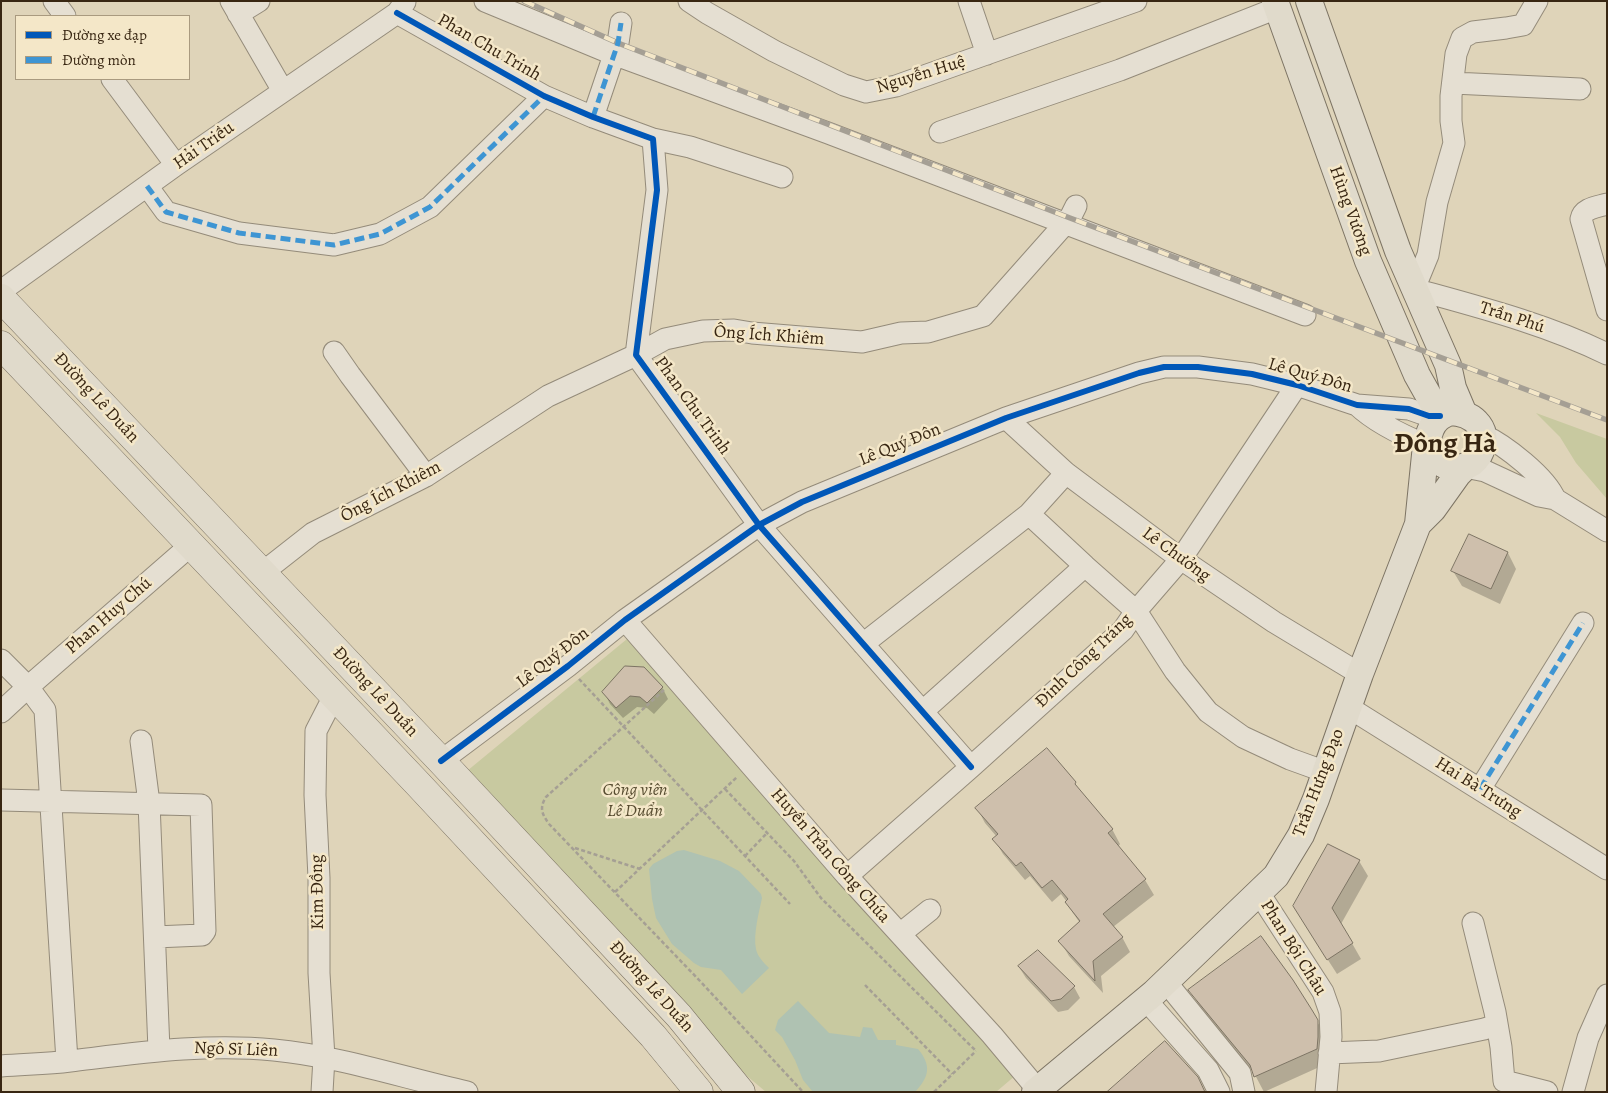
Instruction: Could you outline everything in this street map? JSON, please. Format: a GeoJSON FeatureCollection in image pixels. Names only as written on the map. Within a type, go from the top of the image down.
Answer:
{"type":"FeatureCollection","features":[{"type":"Feature","properties":{"kind":"highway","name":"Đường Lê Duẩn"},"geometry":{"type":"LineString","coordinates":[[1,298],[441,761],[680,1016],[741,1092]]}},
{"type":"Feature","properties":{"kind":"highway","name":"Đường Lê Duẩn"},"geometry":{"type":"LineString","coordinates":[[1,345],[418,784],[653,1036],[693,1089]]}},
{"type":"Feature","properties":{"kind":"highway"},"geometry":{"type":"LineString","coordinates":[[418,784],[441,761]]}},
{"type":"Feature","properties":{"kind":"highway"},"geometry":{"type":"LineString","coordinates":[[693,1089],[716,1062]]}},
{"type":"Feature","properties":{"kind":"main road","name":"Hùng Vương"},"geometry":{"type":"LineString","coordinates":[[1308,1],[1398,251],[1448,365],[1453,388],[1452,415]]}},
{"type":"Feature","properties":{"kind":"main road","name":"Hùng Vương"},"geometry":{"type":"LineString","coordinates":[[1276,4],[1368,262],[1417,375],[1452,415]]}},
{"type":"Feature","properties":{"kind":"main road"},"geometry":{"type":"LineString","coordinates":[[1452,415],[1472,417],[1479,424],[1484,435],[1483,448],[1476,459],[1465,467],[1453,468],[1441,464],[1432,456],[1426,445],[1432,424],[1452,415]]}},
{"type":"Feature","properties":{"kind":"main road","name":"Trần Hưng Đạo"},"geometry":{"type":"LineString","coordinates":[[1036,1091],[1146,1000],[1259,893],[1276,876],[1301,835],[1418,524],[1419,504],[1424,480],[1426,445]]}},
{"type":"Feature","properties":{"kind":"main road","name":"Trần Hưng Đạo"},"geometry":{"type":"LineString","coordinates":[[1418,524],[1433,509],[1465,467]]}},
{"type":"Feature","properties":{"kind":"street"},"geometry":{"type":"LineString","coordinates":[[54,1],[64,15]]}},
{"type":"Feature","properties":{"kind":"street"},"geometry":{"type":"LineString","coordinates":[[258,1],[235,8],[282,91]]}},
{"type":"Feature","properties":{"kind":"street"},"geometry":{"type":"LineString","coordinates":[[485,1],[613,54],[828,133],[1071,215],[1305,316]]}},
{"type":"Feature","properties":{"kind":"street","name":"Nguyễn Huệ"},"geometry":{"type":"LineString","coordinates":[[690,1],[707,13],[774,51],[844,85],[866,92],[896,86],[1136,1]]}},
{"type":"Feature","properties":{"kind":"street"},"geometry":{"type":"LineString","coordinates":[[969,1],[987,54]]}},
{"type":"Feature","properties":{"kind":"street"},"geometry":{"type":"LineString","coordinates":[[1414,289],[1428,255],[1437,202],[1454,143],[1451,121],[1453,83],[1456,54],[1462,38],[1473,32],[1523,25],[1537,1]]}},
{"type":"Feature","properties":{"kind":"street"},"geometry":{"type":"LineString","coordinates":[[940,132],[1120,70],[1276,4]]}},
{"type":"Feature","properties":{"kind":"street","name":"Hải Triều"},"geometry":{"type":"LineString","coordinates":[[1,291],[176,165],[402,7]]}},
{"type":"Feature","properties":{"kind":"street","name":"Phan Chu Trinh"},"geometry":{"type":"LineString","coordinates":[[402,7],[544,96],[593,117],[653,139],[657,190],[636,355],[759,525],[970,767]]}},
{"type":"Feature","properties":{"kind":"street"},"geometry":{"type":"LineString","coordinates":[[593,117],[618,43],[621,23]]}},
{"type":"Feature","properties":{"kind":"street"},"geometry":{"type":"LineString","coordinates":[[113,80],[176,165]]}},
{"type":"Feature","properties":{"kind":"street"},"geometry":{"type":"LineString","coordinates":[[1453,83],[1580,90]]}},
{"type":"Feature","properties":{"kind":"street"},"geometry":{"type":"LineString","coordinates":[[147,186],[166,212],[238,233],[334,245],[380,234],[430,207],[544,96]]}},
{"type":"Feature","properties":{"kind":"street"},"geometry":{"type":"LineString","coordinates":[[653,139],[690,147],[782,177]]}},
{"type":"Feature","properties":{"kind":"street"},"geometry":{"type":"LineString","coordinates":[[1607,204],[1585,212],[1581,219],[1600,264],[1607,310]]}},
{"type":"Feature","properties":{"kind":"street","name":"Ông Ích Khiêm"},"geometry":{"type":"LineString","coordinates":[[262,573],[313,533],[426,476],[548,396],[636,355],[665,339],[703,331],[734,330],[862,342],[901,333],[928,332],[983,316],[1071,215]]}},
{"type":"Feature","properties":{"kind":"street","name":"Trần Phú"},"geometry":{"type":"LineString","coordinates":[[1414,289],[1500,312],[1589,345],[1607,354]]}},
{"type":"Feature","properties":{"kind":"street"},"geometry":{"type":"LineString","coordinates":[[334,352],[426,476]]}},
{"type":"Feature","properties":{"kind":"street","name":"Lê Quý Đôn"},"geometry":{"type":"LineString","coordinates":[[441,761],[568,666],[625,620],[759,525],[811,499],[1006,418],[1139,373],[1164,367],[1198,367],[1252,374],[1297,385],[1357,405],[1409,409],[1429,416],[1452,415]]}},
{"type":"Feature","properties":{"kind":"street","name":"Đinh Công Tráng"},"geometry":{"type":"LineString","coordinates":[[847,876],[1123,630],[1136,611],[1181,559],[1297,385]]}},
{"type":"Feature","properties":{"kind":"street","name":"Lê Quý Đôn"},"geometry":{"type":"LineString","coordinates":[[1357,405],[1368,415],[1426,445]]}},
{"type":"Feature","properties":{"kind":"street","name":"Lê Chưởng"},"geometry":{"type":"LineString","coordinates":[[1006,418],[1066,472],[1181,559],[1274,622],[1360,674]]}},
{"type":"Feature","properties":{"kind":"street"},"geometry":{"type":"LineString","coordinates":[[1484,435],[1512,454],[1539,477],[1551,490],[1555,499]]}},
{"type":"Feature","properties":{"kind":"street"},"geometry":{"type":"LineString","coordinates":[[1465,467],[1485,471],[1539,496],[1555,499],[1607,531]]}},
{"type":"Feature","properties":{"kind":"street"},"geometry":{"type":"LineString","coordinates":[[863,644],[1029,514],[1066,472]]}},
{"type":"Feature","properties":{"kind":"street"},"geometry":{"type":"LineString","coordinates":[[1029,514],[1136,611],[1175,671],[1208,712],[1243,737],[1290,759],[1326,772]]}},
{"type":"Feature","properties":{"kind":"street","name":"Phan Huy Chú"},"geometry":{"type":"LineString","coordinates":[[3,708],[191,545]]}},
{"type":"Feature","properties":{"kind":"street"},"geometry":{"type":"LineString","coordinates":[[923,712],[1085,566]]}},
{"type":"Feature","properties":{"kind":"street","name":"Huyền Trân Công Chúa"},"geometry":{"type":"LineString","coordinates":[[625,620],[847,876],[992,1035],[1036,1091]]}},
{"type":"Feature","properties":{"kind":"street"},"geometry":{"type":"LineString","coordinates":[[1480,789],[1583,623]]}},
{"type":"Feature","properties":{"kind":"street"},"geometry":{"type":"LineString","coordinates":[[1,660],[28,687],[45,710],[67,1061]]}},
{"type":"Feature","properties":{"kind":"street","name":"Kim Đồng"},"geometry":{"type":"LineString","coordinates":[[322,1092],[324,1058],[319,973],[319,878],[315,795],[316,731],[334,696]]}},
{"type":"Feature","properties":{"kind":"street","name":"Hai Bà Trưng"},"geometry":{"type":"LineString","coordinates":[[1348,707],[1607,869]]}},
{"type":"Feature","properties":{"kind":"street"},"geometry":{"type":"LineString","coordinates":[[141,741],[149,803],[160,1050]]}},
{"type":"Feature","properties":{"kind":"street"},"geometry":{"type":"LineString","coordinates":[[1,800],[201,805],[205,931],[202,935],[155,937]]}},
{"type":"Feature","properties":{"kind":"street","name":"Phan Bội Châu"},"geometry":{"type":"LineString","coordinates":[[1259,893],[1323,992],[1330,1012],[1331,1037],[1326,1092]]}},
{"type":"Feature","properties":{"kind":"street"},"geometry":{"type":"LineString","coordinates":[[900,934],[930,910]]}},
{"type":"Feature","properties":{"kind":"street"},"geometry":{"type":"LineString","coordinates":[[1473,923],[1497,1025],[1504,1081],[1547,1092]]}},
{"type":"Feature","properties":{"kind":"street"},"geometry":{"type":"LineString","coordinates":[[1166,982],[1240,1073],[1244,1092]]}},
{"type":"Feature","properties":{"kind":"street"},"geometry":{"type":"LineString","coordinates":[[1573,1092],[1588,1038],[1607,995]]}},
{"type":"Feature","properties":{"kind":"street"},"geometry":{"type":"LineString","coordinates":[[1146,1000],[1208,1070],[1219,1092]]}},
{"type":"Feature","properties":{"kind":"street"},"geometry":{"type":"LineString","coordinates":[[1329,1053],[1379,1052],[1497,1025]]}},
{"type":"Feature","properties":{"kind":"street","name":"Ngô Sĩ Liên"},"geometry":{"type":"LineString","coordinates":[[1,1066],[207,1046],[276,1050],[324,1058],[467,1092]]}},
{"type":"Feature","properties":{"kind":"path"},"geometry":{"type":"LineString","coordinates":[[568,666],[790,904]]}},
{"type":"Feature","properties":{"kind":"path"},"geometry":{"type":"LineString","coordinates":[[676,679],[546,797],[541,809],[549,824],[803,1092]]}},
{"type":"Feature","properties":{"kind":"path"},"geometry":{"type":"LineString","coordinates":[[615,892],[750,764]]}},
{"type":"Feature","properties":{"kind":"path"},"geometry":{"type":"LineString","coordinates":[[725,788],[794,861],[821,898],[976,1051]]}},
{"type":"Feature","properties":{"kind":"path"},"geometry":{"type":"LineString","coordinates":[[745,856],[767,832]]}},
{"type":"Feature","properties":{"kind":"path"},"geometry":{"type":"LineString","coordinates":[[573,848],[640,869]]}},
{"type":"Feature","properties":{"kind":"path"},"geometry":{"type":"LineString","coordinates":[[865,985],[952,1074]]}},
{"type":"Feature","properties":{"kind":"path"},"geometry":{"type":"LineString","coordinates":[[934,1092],[992,1035]]}},
{"type":"Feature","properties":{"kind":"green space"},"geometry":{"type":"Polygon","coordinates":[[[1536,413],[1607,439],[1607,499],[1576,463],[1560,437],[1536,413]]]}},
{"type":"Feature","properties":{"kind":"green space","name":"Công viên Lê Duẩn"},"geometry":{"type":"Polygon","coordinates":[[[627,639],[1016,1075],[996,1092],[766,1092],[747,1076],[467,771],[627,639]]]}},
{"type":"Feature","properties":{"kind":"shaded area"},"geometry":{"type":"Polygon","coordinates":[[[684,850],[720,861],[739,871],[761,894],[755,943],[758,954],[769,968],[742,994],[721,970],[701,967],[672,944],[656,918],[649,869],[653,864],[677,851],[684,850]]]}},
{"type":"Feature","properties":{"kind":"shaded area"},"geometry":{"type":"Polygon","coordinates":[[[798,1001],[829,1033],[860,1037],[863,1027],[872,1028],[878,1040],[896,1040],[896,1045],[918,1049],[927,1066],[926,1076],[923,1081],[915,1092],[813,1092],[803,1080],[795,1060],[782,1037],[775,1030],[778,1020],[798,1001]]]}},
{"type":"Feature","properties":{"kind":"building"},"geometry":{"type":"Polygon","coordinates":[[[1469,534],[1508,552],[1491,589],[1451,571],[1469,534]]]}},
{"type":"Feature","properties":{"kind":"building"},"geometry":{"type":"Polygon","coordinates":[[[625,666],[644,667],[663,687],[647,703],[640,697],[630,696],[616,708],[602,692],[625,666]]]}},
{"type":"Feature","properties":{"kind":"building"},"geometry":{"type":"Polygon","coordinates":[[[1047,748],[1113,829],[1108,833],[1146,879],[1103,914],[1123,937],[1093,961],[1095,981],[1058,941],[1080,921],[1065,902],[1068,899],[1052,880],[1042,888],[1021,862],[1016,866],[992,839],[998,834],[975,808],[1047,748]]]}},
{"type":"Feature","properties":{"kind":"building"},"geometry":{"type":"Polygon","coordinates":[[[1328,844],[1360,860],[1332,908],[1353,943],[1327,960],[1293,906],[1328,844]]]}},
{"type":"Feature","properties":{"kind":"building"},"geometry":{"type":"Polygon","coordinates":[[[1261,936],[1293,980],[1318,1020],[1318,1037],[1317,1049],[1254,1077],[1250,1065],[1188,990],[1261,936]]]}},
{"type":"Feature","properties":{"kind":"building"},"geometry":{"type":"Polygon","coordinates":[[[1038,950],[1075,986],[1061,999],[1051,1001],[1018,966],[1038,950]]]}},
{"type":"Feature","properties":{"kind":"building"},"geometry":{"type":"Polygon","coordinates":[[[1165,1041],[1198,1077],[1205,1092],[1107,1092],[1165,1041]]]}},
{"type":"Feature","properties":{"kind":"railway"},"geometry":{"type":"LineString","coordinates":[[524,1],[618,43],[1070,218],[1607,420]]}},
{"type":"Feature","properties":{"kind":"marked path"},"geometry":{"type":"LineString","coordinates":[[593,117],[618,43],[621,23]]}},
{"type":"Feature","properties":{"kind":"marked path"},"geometry":{"type":"LineString","coordinates":[[147,186],[166,212],[239,233],[334,245],[380,234],[430,207],[544,96]]}},
{"type":"Feature","properties":{"kind":"marked path"},"geometry":{"type":"LineString","coordinates":[[1480,789],[1583,623]]}},
{"type":"Feature","properties":{"kind":"cycle path"},"geometry":{"type":"LineString","coordinates":[[397,13],[544,96],[593,117],[653,139],[657,190],[636,355],[759,525],[971,767]]}},
{"type":"Feature","properties":{"kind":"cycle path"},"geometry":{"type":"LineString","coordinates":[[441,761],[568,666],[625,620],[759,525],[802,502],[1006,418],[1139,373],[1164,367],[1198,367],[1252,374],[1297,385],[1357,405],[1409,409],[1429,416],[1440,416]]}},
{"type":"Feature","properties":{"kind":"district","name":"Đông Hà"},"geometry":{"type":"Point","coordinates":[1445,445]}}]}
